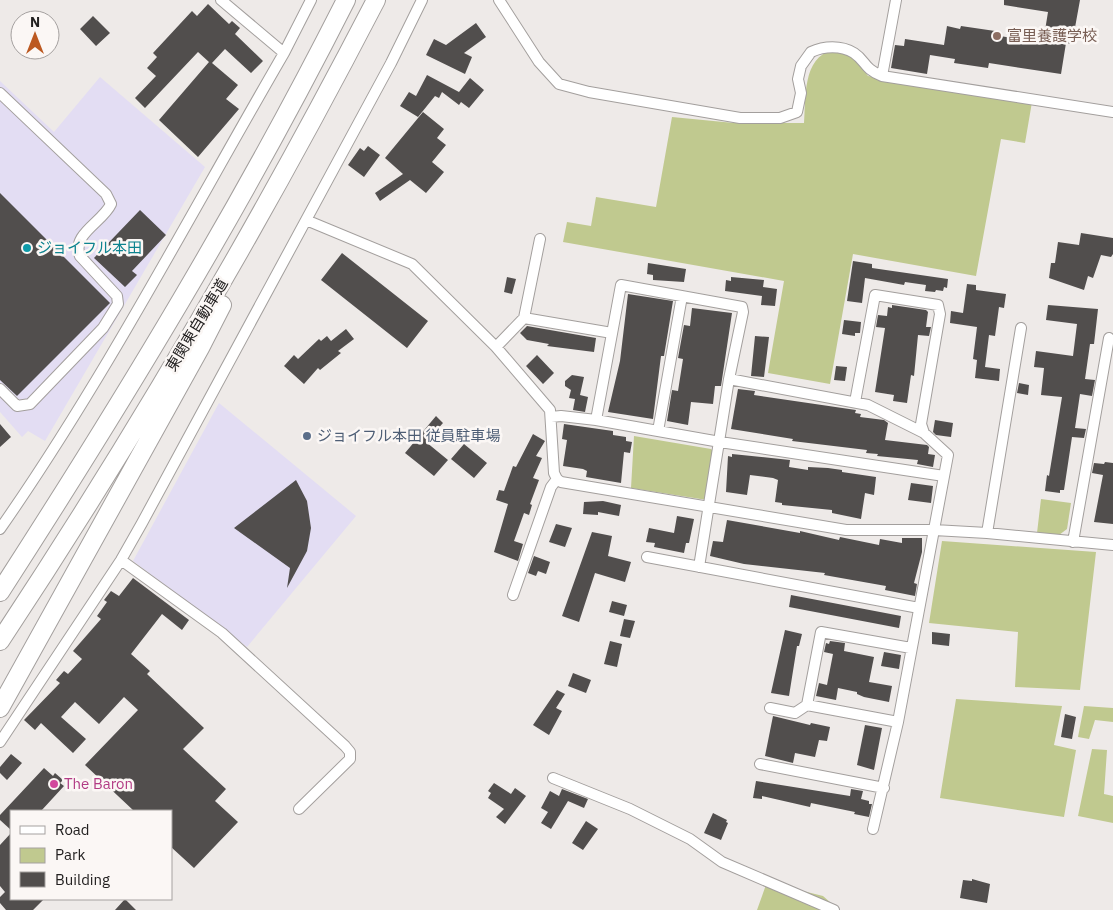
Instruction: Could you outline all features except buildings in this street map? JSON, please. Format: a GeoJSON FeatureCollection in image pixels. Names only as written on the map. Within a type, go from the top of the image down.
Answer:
{"type":"FeatureCollection","features":[{"type":"Feature","properties":{"kind":"highway","name":"東関東自動車道"},"geometry":{"type":"LineString","coordinates":[[0,592],[173,315],[314,63],[346,0]]}},
{"type":"Feature","properties":{"kind":"highway","name":"東関東自動車道"},"geometry":{"type":"LineString","coordinates":[[0,640],[129,440],[242,248],[376,0]]}},
{"type":"Feature","properties":{"kind":"highway"},"geometry":{"type":"LineString","coordinates":[[0,708],[200,348],[225,299],[242,248]]}},
{"type":"Feature","properties":{"kind":"street"},"geometry":{"type":"LineString","coordinates":[[221,0],[284,53]]}},
{"type":"Feature","properties":{"kind":"street"},"geometry":{"type":"LineString","coordinates":[[0,529],[42,468],[91,390],[284,53],[310,0]]}},
{"type":"Feature","properties":{"kind":"street"},"geometry":{"type":"LineString","coordinates":[[0,742],[121,560],[391,63],[422,0]]}},
{"type":"Feature","properties":{"kind":"street"},"geometry":{"type":"LineString","coordinates":[[499,0],[538,62],[559,84],[590,92],[740,118],[780,118],[797,112],[801,93],[798,79],[801,66],[811,52],[818,48],[834,47],[855,54],[869,71],[882,76],[1113,112]]}},
{"type":"Feature","properties":{"kind":"street"},"geometry":{"type":"LineString","coordinates":[[882,76],[896,0]]}},
{"type":"Feature","properties":{"kind":"street"},"geometry":{"type":"LineString","coordinates":[[0,93],[106,194],[111,204],[107,213],[79,240],[77,249],[80,256],[117,296],[118,304],[102,328],[30,404],[17,406],[0,388]]}},
{"type":"Feature","properties":{"kind":"street"},"geometry":{"type":"LineString","coordinates":[[306,220],[403,258],[412,264],[496,347],[550,410],[554,473],[557,479],[568,483],[846,530],[934,530],[1113,545]]}},
{"type":"Feature","properties":{"kind":"street"},"geometry":{"type":"LineString","coordinates":[[496,347],[524,318],[540,239]]}},
{"type":"Feature","properties":{"kind":"street"},"geometry":{"type":"LineString","coordinates":[[596,420],[621,285],[742,307],[744,312],[729,379],[699,567]]}},
{"type":"Feature","properties":{"kind":"street"},"geometry":{"type":"LineString","coordinates":[[855,402],[875,295],[938,305],[940,314],[921,424],[924,433]]}},
{"type":"Feature","properties":{"kind":"street"},"geometry":{"type":"LineString","coordinates":[[658,431],[682,296]]}},
{"type":"Feature","properties":{"kind":"street"},"geometry":{"type":"LineString","coordinates":[[524,318],[612,334]]}},
{"type":"Feature","properties":{"kind":"street"},"geometry":{"type":"LineString","coordinates":[[987,533],[1021,328]]}},
{"type":"Feature","properties":{"kind":"street"},"geometry":{"type":"LineString","coordinates":[[1073,542],[1109,338]]}},
{"type":"Feature","properties":{"kind":"street"},"geometry":{"type":"LineString","coordinates":[[729,379],[868,405],[924,433],[948,455],[898,722],[873,829]]}},
{"type":"Feature","properties":{"kind":"street"},"geometry":{"type":"LineString","coordinates":[[551,418],[560,416],[596,420],[720,442],[944,476]]}},
{"type":"Feature","properties":{"kind":"street"},"geometry":{"type":"LineString","coordinates":[[513,595],[551,487],[557,479]]}},
{"type":"Feature","properties":{"kind":"street"},"geometry":{"type":"LineString","coordinates":[[646,557],[919,608]]}},
{"type":"Feature","properties":{"kind":"street"},"geometry":{"type":"LineString","coordinates":[[121,560],[240,648],[350,752],[350,759],[299,809]]}},
{"type":"Feature","properties":{"kind":"street"},"geometry":{"type":"LineString","coordinates":[[807,705],[821,632],[911,648]]}},
{"type":"Feature","properties":{"kind":"street"},"geometry":{"type":"LineString","coordinates":[[770,708],[795,713],[807,705],[898,722]]}},
{"type":"Feature","properties":{"kind":"street"},"geometry":{"type":"LineString","coordinates":[[760,764],[884,788]]}},
{"type":"Feature","properties":{"kind":"street"},"geometry":{"type":"LineString","coordinates":[[553,778],[630,809],[690,840],[722,862],[834,910]]}},
{"type":"Feature","properties":{"kind":"shaded area","name":"ジョイフル本田"},"geometry":{"type":"Polygon","coordinates":[[[100,77],[205,167],[45,441],[28,431],[22,437],[0,412],[0,81],[54,132],[100,77]]]}},
{"type":"Feature","properties":{"kind":"shaded area"},"geometry":{"type":"Polygon","coordinates":[[[219,403],[356,516],[247,647],[133,561],[219,403]]]}},
{"type":"Feature","properties":{"kind":"green space"},"geometry":{"type":"Polygon","coordinates":[[[833,50],[853,56],[868,76],[1032,102],[1025,143],[1001,139],[976,276],[853,254],[830,384],[768,373],[784,281],[563,242],[567,222],[591,226],[596,197],[656,207],[672,117],[734,123],[804,123],[806,91],[811,70],[823,54],[833,50]]]}},
{"type":"Feature","properties":{"kind":"green space"},"geometry":{"type":"Polygon","coordinates":[[[634,436],[711,449],[714,452],[707,500],[631,488],[634,436]]]}},
{"type":"Feature","properties":{"kind":"green space"},"geometry":{"type":"Polygon","coordinates":[[[1041,499],[1071,503],[1067,529],[1059,535],[1037,533],[1041,499]]]}},
{"type":"Feature","properties":{"kind":"green space"},"geometry":{"type":"Polygon","coordinates":[[[942,541],[1096,552],[1080,690],[1015,687],[1018,632],[929,623],[942,541]]]}},
{"type":"Feature","properties":{"kind":"green space"},"geometry":{"type":"Polygon","coordinates":[[[956,699],[1062,706],[1054,745],[1076,750],[1064,817],[940,798],[956,699]]]}},
{"type":"Feature","properties":{"kind":"green space"},"geometry":{"type":"Polygon","coordinates":[[[1084,706],[1113,708],[1113,722],[1095,720],[1089,739],[1078,737],[1084,706]]]}},
{"type":"Feature","properties":{"kind":"green space"},"geometry":{"type":"Polygon","coordinates":[[[1092,749],[1107,750],[1104,794],[1113,796],[1113,823],[1078,816],[1092,749]]]}},
{"type":"Feature","properties":{"kind":"green space"},"geometry":{"type":"Polygon","coordinates":[[[767,882],[823,896],[839,910],[757,910],[767,882]]]}},
{"type":"Feature","properties":{"kind":"place","name":"富里養護学校"},"geometry":{"type":"Point","coordinates":[997,36]}},
{"type":"Feature","properties":{"kind":"place","name":"ジョイフル本田"},"geometry":{"type":"Point","coordinates":[27,248]}},
{"type":"Feature","properties":{"kind":"place","name":"ジョイフル本田 従員駐車場"},"geometry":{"type":"Point","coordinates":[307,436]}},
{"type":"Feature","properties":{"kind":"place","name":"The Baron"},"geometry":{"type":"Point","coordinates":[54,784]}}]}
